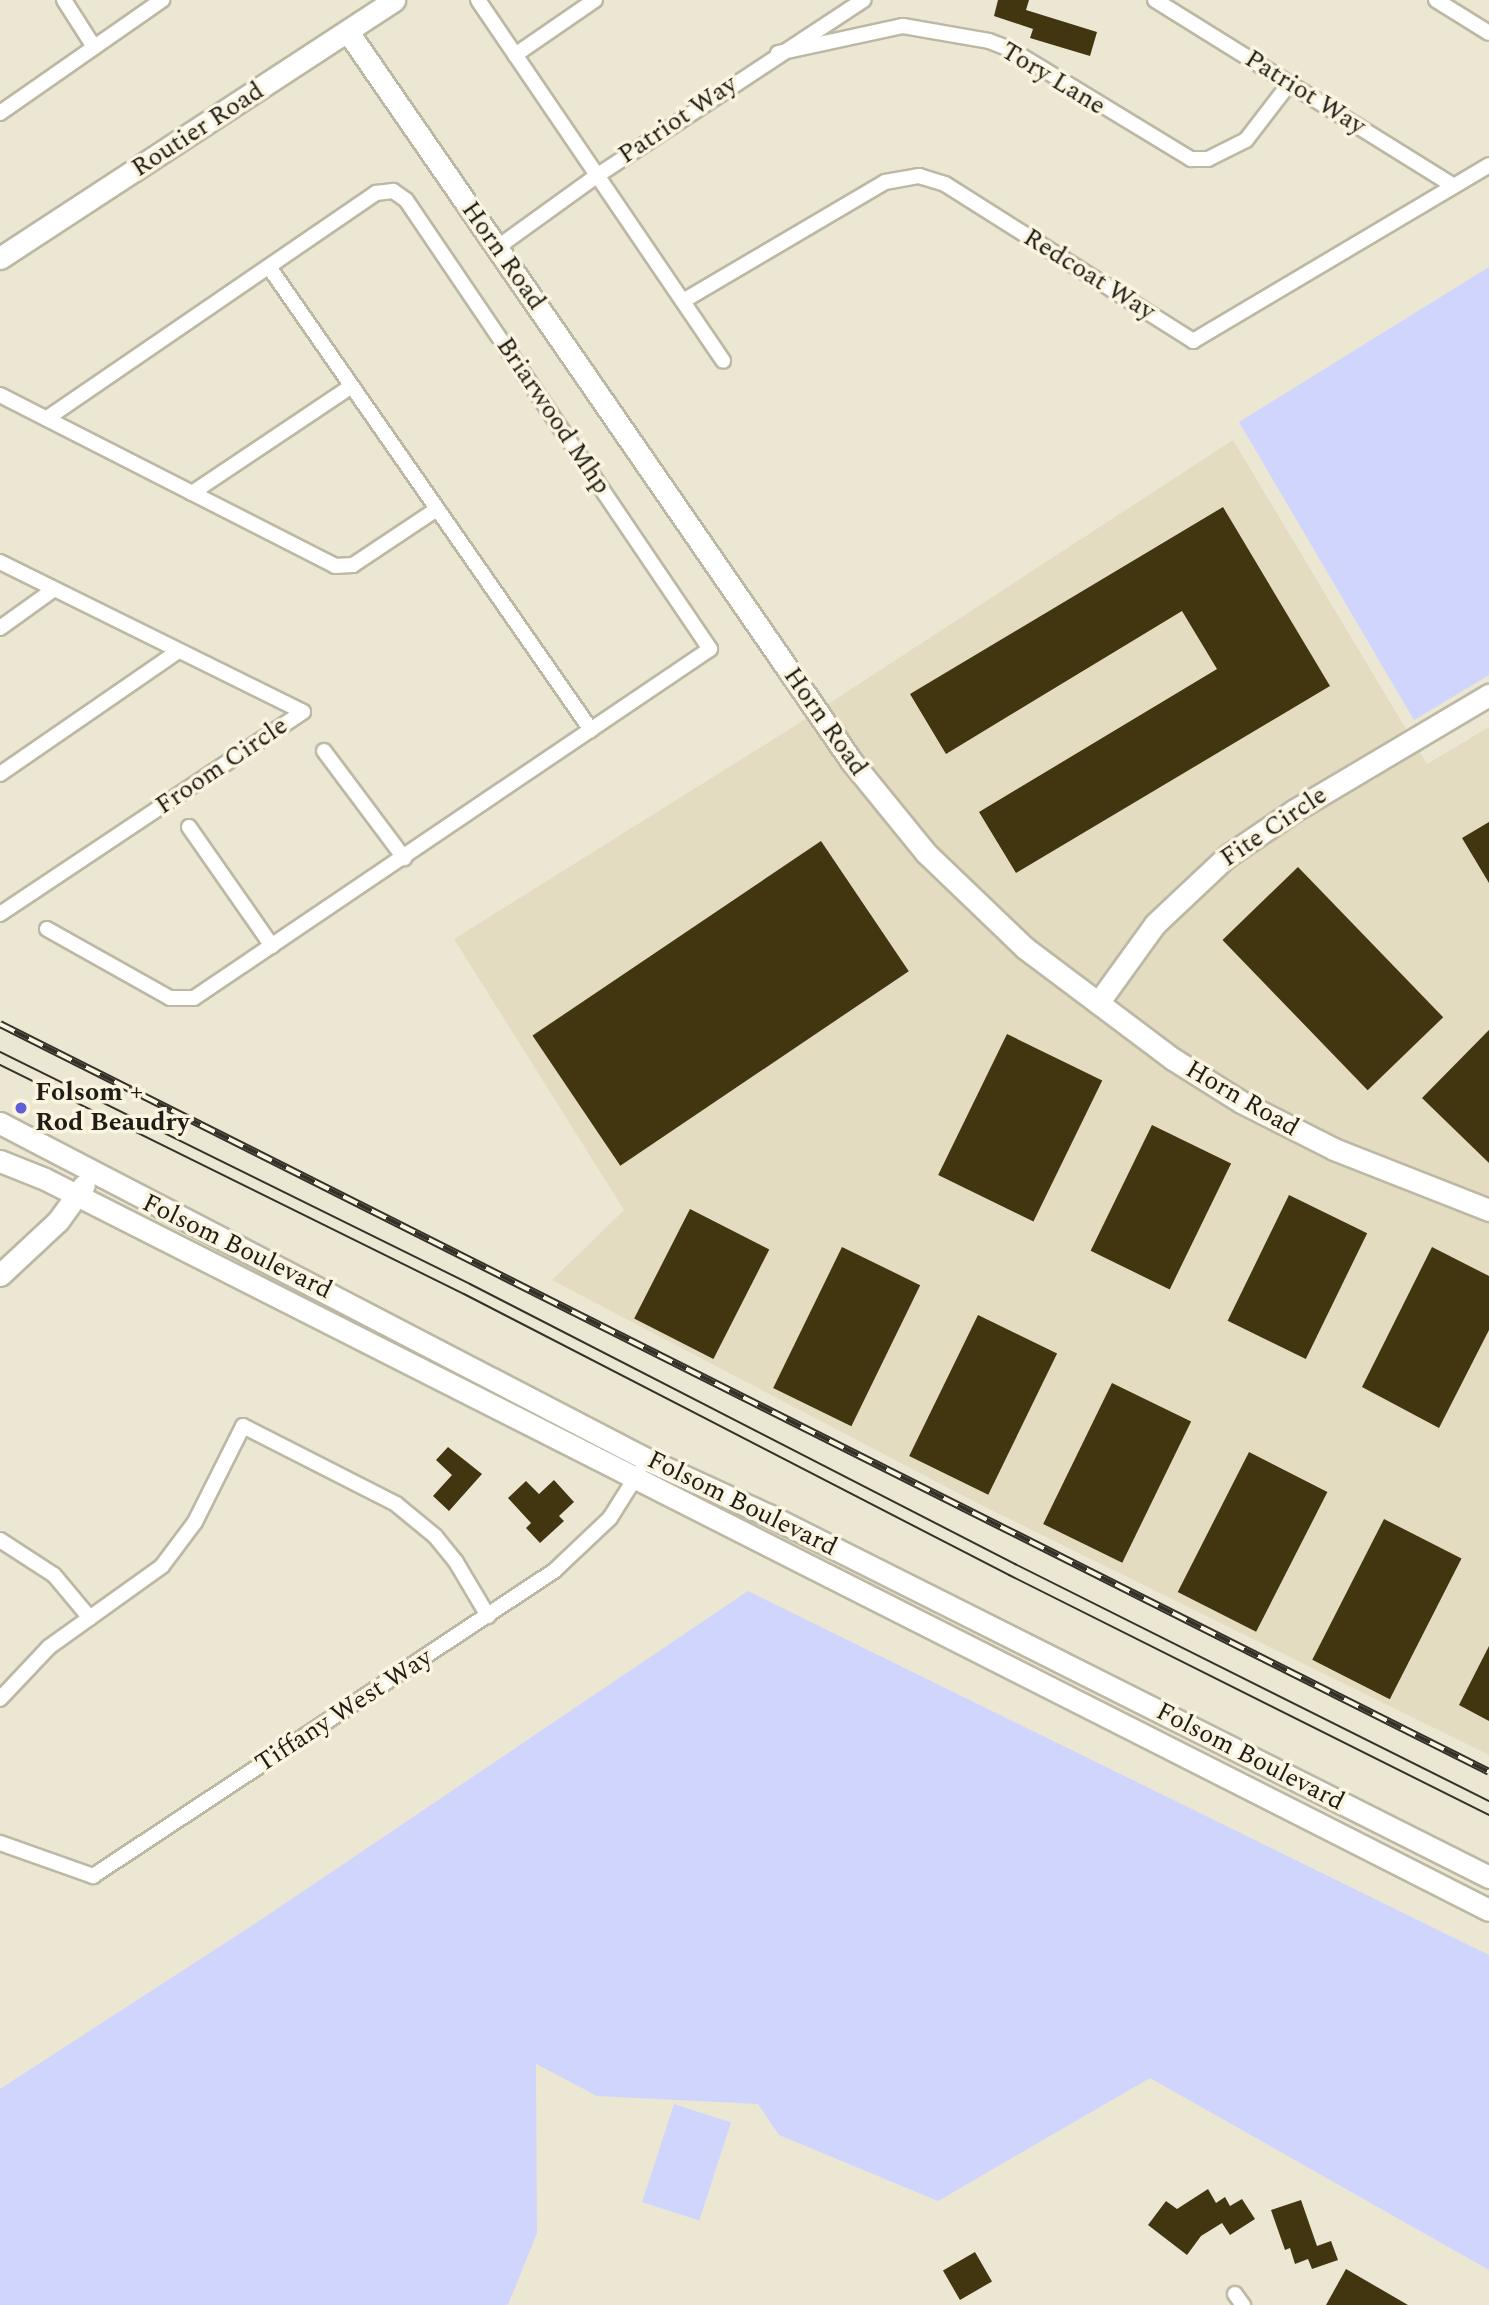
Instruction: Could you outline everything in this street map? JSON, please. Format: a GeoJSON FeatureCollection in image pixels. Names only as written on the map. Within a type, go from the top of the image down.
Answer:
{"type":"FeatureCollection","features":[{"type":"Feature","properties":{"kind":"main road","name":"Routier Road"},"geometry":{"type":"LineString","coordinates":[[0,258],[394,0]]}},
{"type":"Feature","properties":{"kind":"main road","name":"Horn Road"},"geometry":{"type":"LineString","coordinates":[[348,32],[898,823],[1025,948],[1098,1003],[1241,1102],[1334,1149],[1489,1210]]}},
{"type":"Feature","properties":{"kind":"main road","name":"Fite Circle"},"geometry":{"type":"LineString","coordinates":[[1098,1003],[1156,924],[1226,857],[1295,810],[1489,695]]}},
{"type":"Feature","properties":{"kind":"main road","name":"Folsom Boulevard"},"geometry":{"type":"LineString","coordinates":[[0,1124],[90,1174],[332,1293],[646,1458],[768,1515],[1489,1877]]}},
{"type":"Feature","properties":{"kind":"main road","name":"Folsom Boulevard"},"geometry":{"type":"LineString","coordinates":[[0,1161],[77,1197],[1489,1910]]}},
{"type":"Feature","properties":{"kind":"main road"},"geometry":{"type":"LineString","coordinates":[[0,1275],[77,1197],[90,1174]]}},
{"type":"Feature","properties":{"kind":"main road"},"geometry":{"type":"LineString","coordinates":[[1466,1899],[1481,1891],[1489,1895]]}},
{"type":"Feature","properties":{"kind":"street"},"geometry":{"type":"LineString","coordinates":[[64,0],[94,47]]}},
{"type":"Feature","properties":{"kind":"street"},"geometry":{"type":"LineString","coordinates":[[0,113],[163,0]]}},
{"type":"Feature","properties":{"kind":"street"},"geometry":{"type":"LineString","coordinates":[[478,0],[723,361]]}},
{"type":"Feature","properties":{"kind":"street"},"geometry":{"type":"LineString","coordinates":[[514,55],[595,0]]}},
{"type":"Feature","properties":{"kind":"street","name":"Patriot Way"},"geometry":{"type":"LineString","coordinates":[[498,247],[598,175],[778,53],[863,0]]}},
{"type":"Feature","properties":{"kind":"street","name":"Patriot Way"},"geometry":{"type":"LineString","coordinates":[[1155,0],[1454,186]]}},
{"type":"Feature","properties":{"kind":"street"},"geometry":{"type":"LineString","coordinates":[[1436,0],[1489,33]]}},
{"type":"Feature","properties":{"kind":"street","name":"Tory Lane"},"geometry":{"type":"LineString","coordinates":[[778,53],[903,26],[989,41],[1010,49],[1191,159],[1208,159],[1246,139],[1289,83]]}},
{"type":"Feature","properties":{"kind":"street","name":"Redcoat Way"},"geometry":{"type":"LineString","coordinates":[[683,301],[886,183],[919,176],[945,184],[1193,341],[1489,165]]}},
{"type":"Feature","properties":{"kind":"street","name":"Briarwood Mhp"},"geometry":{"type":"LineString","coordinates":[[47,418],[376,193],[393,191],[406,200],[710,649],[194,998],[182,1001],[170,999],[47,929]]}},
{"type":"Feature","properties":{"kind":"street"},"geometry":{"type":"LineString","coordinates":[[269,267],[592,730]]}},
{"type":"Feature","properties":{"kind":"street"},"geometry":{"type":"LineString","coordinates":[[192,493],[352,386]]}},
{"type":"Feature","properties":{"kind":"street"},"geometry":{"type":"LineString","coordinates":[[0,395],[344,567],[437,509]]}},
{"type":"Feature","properties":{"kind":"street","name":"Froom Circle"},"geometry":{"type":"LineString","coordinates":[[0,562],[177,652],[303,712],[0,914]]}},
{"type":"Feature","properties":{"kind":"street"},"geometry":{"type":"LineString","coordinates":[[0,628],[53,590]]}},
{"type":"Feature","properties":{"kind":"street"},"geometry":{"type":"LineString","coordinates":[[0,774],[177,652]]}},
{"type":"Feature","properties":{"kind":"street"},"geometry":{"type":"LineString","coordinates":[[324,751],[404,858]]}},
{"type":"Feature","properties":{"kind":"street"},"geometry":{"type":"LineString","coordinates":[[189,827],[272,946]]}},
{"type":"Feature","properties":{"kind":"street"},"geometry":{"type":"LineString","coordinates":[[0,1699],[49,1647],[142,1584],[180,1545],[243,1426],[396,1504],[449,1553],[488,1616]]}},
{"type":"Feature","properties":{"kind":"street","name":"Tiffany West Way"},"geometry":{"type":"LineString","coordinates":[[0,1843],[93,1877],[488,1616],[578,1552],[626,1498],[646,1458]]}},
{"type":"Feature","properties":{"kind":"street"},"geometry":{"type":"LineString","coordinates":[[0,1540],[54,1575],[90,1618]]}},
{"type":"Feature","properties":{"kind":"shaded area"},"geometry":{"type":"Polygon","coordinates":[[[1489,267],[1489,675],[1414,720],[1239,422],[1489,267]]]}},
{"type":"Feature","properties":{"kind":"shaded area"},"geometry":{"type":"Polygon","coordinates":[[[1233,440],[1427,764],[1489,727],[1489,1755],[977,1503],[552,1280],[624,1210],[454,939],[793,727],[1233,440]]]}},
{"type":"Feature","properties":{"kind":"shaded area"},"geometry":{"type":"Polygon","coordinates":[[[748,1591],[1489,1955],[1489,2270],[1150,2078],[938,2201],[779,2135],[758,2104],[597,2096],[536,2064],[537,2233],[508,2305],[0,2305],[0,2089],[262,1919],[748,1591]]]}},
{"type":"Feature","properties":{"kind":"shaded area"},"geometry":{"type":"Polygon","coordinates":[[[674,2104],[731,2123],[699,2220],[642,2202],[674,2104]]]}},
{"type":"Feature","properties":{"kind":"building"},"geometry":{"type":"Polygon","coordinates":[[[998,0],[1029,0],[1026,10],[1097,32],[1090,56],[1030,38],[1033,29],[994,16],[998,0]]]}},
{"type":"Feature","properties":{"kind":"building"},"geometry":{"type":"Polygon","coordinates":[[[1223,507],[1330,686],[1016,873],[979,812],[1217,669],[1182,611],[946,754],[910,694],[1223,507]]]}},
{"type":"Feature","properties":{"kind":"building"},"geometry":{"type":"Polygon","coordinates":[[[1489,822],[1489,883],[1462,838],[1489,822]]]}},
{"type":"Feature","properties":{"kind":"building"},"geometry":{"type":"Polygon","coordinates":[[[821,841],[909,971],[620,1166],[532,1036],[821,841]]]}},
{"type":"Feature","properties":{"kind":"building"},"geometry":{"type":"Polygon","coordinates":[[[1298,867],[1443,1017],[1368,1090],[1222,940],[1298,867]]]}},
{"type":"Feature","properties":{"kind":"building"},"geometry":{"type":"Polygon","coordinates":[[[1489,1030],[1489,1163],[1422,1098],[1489,1030]]]}},
{"type":"Feature","properties":{"kind":"building"},"geometry":{"type":"Polygon","coordinates":[[[1007,1034],[1102,1080],[1033,1222],[938,1175],[1007,1034]]]}},
{"type":"Feature","properties":{"kind":"building"},"geometry":{"type":"Polygon","coordinates":[[[1152,1125],[1231,1164],[1170,1289],[1091,1251],[1152,1125]]]}},
{"type":"Feature","properties":{"kind":"building"},"geometry":{"type":"Polygon","coordinates":[[[1289,1195],[1367,1233],[1306,1359],[1228,1321],[1289,1195]]]}},
{"type":"Feature","properties":{"kind":"building"},"geometry":{"type":"Polygon","coordinates":[[[690,1209],[769,1249],[713,1359],[634,1319],[690,1209]]]}},
{"type":"Feature","properties":{"kind":"building"},"geometry":{"type":"Polygon","coordinates":[[[842,1247],[920,1285],[851,1426],[773,1388],[842,1247]]]}},
{"type":"Feature","properties":{"kind":"building"},"geometry":{"type":"Polygon","coordinates":[[[1432,1247],[1489,1276],[1489,1330],[1439,1428],[1362,1387],[1432,1247]]]}},
{"type":"Feature","properties":{"kind":"building"},"geometry":{"type":"Polygon","coordinates":[[[978,1315],[1057,1354],[988,1495],[909,1456],[978,1315]]]}},
{"type":"Feature","properties":{"kind":"building"},"geometry":{"type":"Polygon","coordinates":[[[1112,1383],[1191,1422],[1122,1563],[1043,1524],[1112,1383]]]}},
{"type":"Feature","properties":{"kind":"building"},"geometry":{"type":"Polygon","coordinates":[[[448,1447],[482,1474],[449,1511],[433,1496],[452,1475],[436,1460],[448,1447]]]}},
{"type":"Feature","properties":{"kind":"building"},"geometry":{"type":"Polygon","coordinates":[[[1249,1452],[1327,1492],[1256,1632],[1178,1592],[1249,1452]]]}},
{"type":"Feature","properties":{"kind":"building"},"geometry":{"type":"Polygon","coordinates":[[[554,1480],[574,1502],[559,1516],[564,1521],[540,1543],[526,1528],[531,1523],[508,1498],[526,1481],[539,1494],[554,1480]]]}},
{"type":"Feature","properties":{"kind":"building"},"geometry":{"type":"Polygon","coordinates":[[[1384,1519],[1462,1558],[1390,1699],[1312,1660],[1384,1519]]]}},
{"type":"Feature","properties":{"kind":"building"},"geometry":{"type":"Polygon","coordinates":[[[1489,1646],[1489,1721],[1459,1705],[1489,1646]]]}},
{"type":"Feature","properties":{"kind":"building"},"geometry":{"type":"Polygon","coordinates":[[[1208,2189],[1216,2203],[1225,2197],[1230,2206],[1242,2199],[1255,2219],[1230,2235],[1222,2223],[1201,2236],[1187,2255],[1148,2225],[1166,2201],[1177,2209],[1208,2189]]]}},
{"type":"Feature","properties":{"kind":"building"},"geometry":{"type":"Polygon","coordinates":[[[1301,2200],[1317,2246],[1331,2241],[1338,2260],[1312,2269],[1308,2259],[1295,2264],[1290,2248],[1285,2250],[1271,2210],[1301,2200]]]}},
{"type":"Feature","properties":{"kind":"building"},"geometry":{"type":"Polygon","coordinates":[[[975,2252],[992,2281],[960,2300],[943,2270],[975,2252]]]}},
{"type":"Feature","properties":{"kind":"building"},"geometry":{"type":"Polygon","coordinates":[[[1346,2269],[1408,2305],[1326,2305],[1346,2269]]]}},
{"type":"Feature","properties":{"kind":"tram line"},"geometry":{"type":"LineString","coordinates":[[0,1052],[470,1284],[1015,1564],[1489,1801]]}},
{"type":"Feature","properties":{"kind":"tram line"},"geometry":{"type":"LineString","coordinates":[[0,1065],[464,1294],[1009,1575],[1489,1815]]}},
{"type":"Feature","properties":{"kind":"railway"},"geometry":{"type":"LineString","coordinates":[[0,1024],[1489,1772]]}},
{"type":"Feature","properties":{"kind":"place","name":"Folsom + Rod Beaudry"},"geometry":{"type":"Point","coordinates":[21,1108]}}]}
